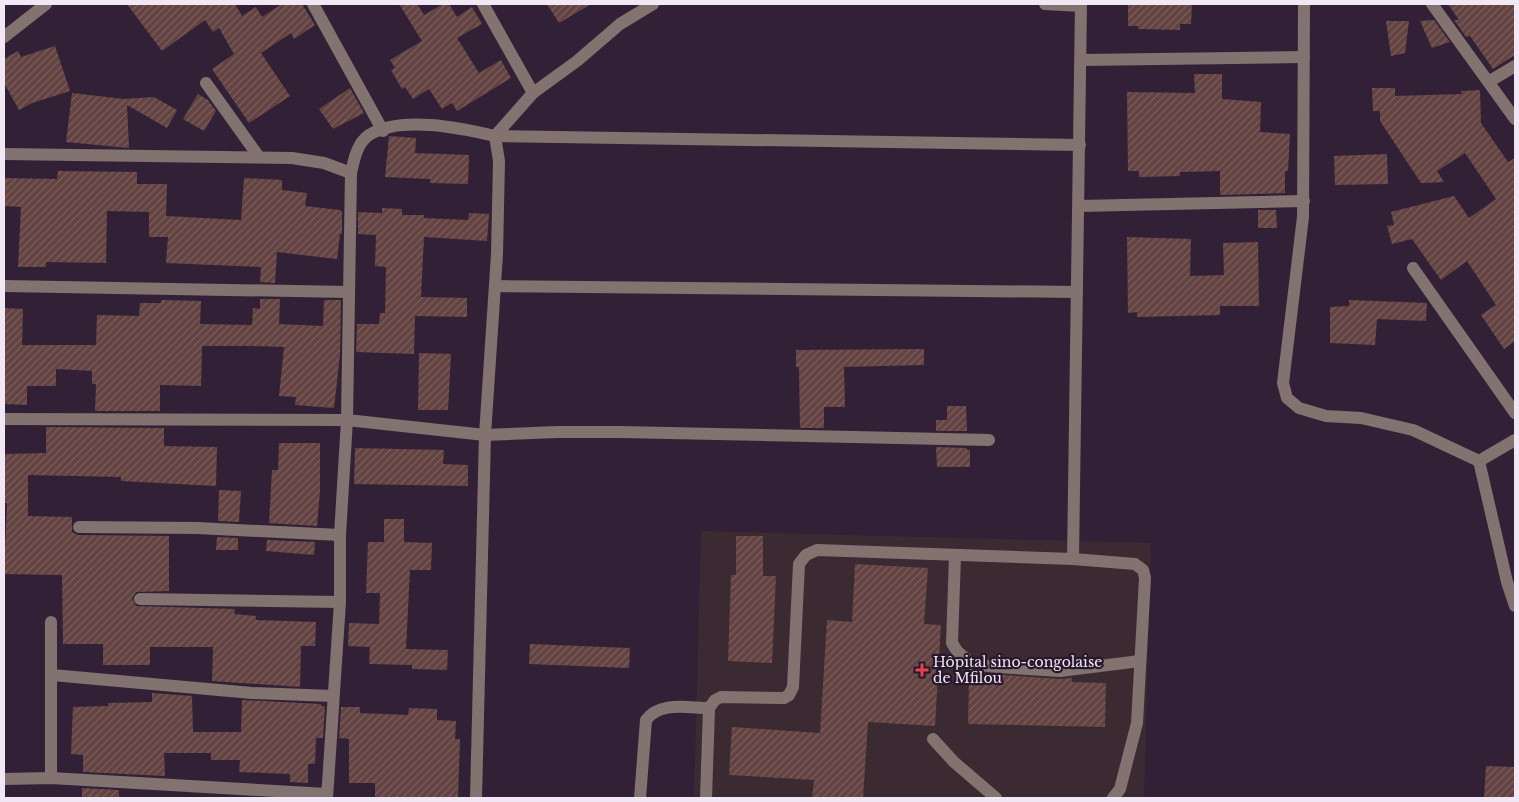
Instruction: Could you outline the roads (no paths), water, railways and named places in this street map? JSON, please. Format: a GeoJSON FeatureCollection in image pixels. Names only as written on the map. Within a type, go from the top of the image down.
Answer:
{"type":"FeatureCollection","features":[{"type":"Feature","properties":{"kind":"street"},"geometry":{"type":"LineString","coordinates":[[4,37],[46,4]]}},
{"type":"Feature","properties":{"kind":"street"},"geometry":{"type":"LineString","coordinates":[[313,4],[383,131]]}},
{"type":"Feature","properties":{"kind":"street"},"geometry":{"type":"LineString","coordinates":[[482,4],[533,93]]}},
{"type":"Feature","properties":{"kind":"street"},"geometry":{"type":"LineString","coordinates":[[495,136],[533,93],[576,61],[620,24],[653,4]]}},
{"type":"Feature","properties":{"kind":"street"},"geometry":{"type":"LineString","coordinates":[[1045,4],[1081,5],[1073,559]]}},
{"type":"Feature","properties":{"kind":"street"},"geometry":{"type":"LineString","coordinates":[[1304,4],[1304,202],[1283,383],[1287,398],[1299,408],[1326,416],[1361,418],[1414,430],[1479,461]]}},
{"type":"Feature","properties":{"kind":"street"},"geometry":{"type":"LineString","coordinates":[[1432,4],[1490,81],[1515,119]]}},
{"type":"Feature","properties":{"kind":"street"},"geometry":{"type":"LineString","coordinates":[[1081,60],[1304,57]]}},
{"type":"Feature","properties":{"kind":"street"},"geometry":{"type":"LineString","coordinates":[[1490,81],[1515,66]]}},
{"type":"Feature","properties":{"kind":"street"},"geometry":{"type":"LineString","coordinates":[[206,83],[259,158]]}},
{"type":"Feature","properties":{"kind":"street"},"geometry":{"type":"LineString","coordinates":[[4,780],[51,778],[327,796],[340,602],[340,535],[347,420],[351,172],[358,149],[368,135],[400,126],[446,125],[495,136],[1080,145]]}},
{"type":"Feature","properties":{"kind":"street"},"geometry":{"type":"LineString","coordinates":[[476,798],[485,435],[495,286],[499,162],[495,136]]}},
{"type":"Feature","properties":{"kind":"street"},"geometry":{"type":"LineString","coordinates":[[4,154],[259,158],[308,161],[351,172]]}},
{"type":"Feature","properties":{"kind":"street"},"geometry":{"type":"LineString","coordinates":[[1079,206],[1304,202]]}},
{"type":"Feature","properties":{"kind":"street"},"geometry":{"type":"LineString","coordinates":[[1414,268],[1515,412]]}},
{"type":"Feature","properties":{"kind":"street"},"geometry":{"type":"LineString","coordinates":[[4,286],[349,292]]}},
{"type":"Feature","properties":{"kind":"street"},"geometry":{"type":"LineString","coordinates":[[495,286],[1077,292]]}},
{"type":"Feature","properties":{"kind":"street"},"geometry":{"type":"LineString","coordinates":[[4,419],[347,420],[485,435],[557,432],[989,440]]}},
{"type":"Feature","properties":{"kind":"street"},"geometry":{"type":"LineString","coordinates":[[1479,461],[1515,440]]}},
{"type":"Feature","properties":{"kind":"street"},"geometry":{"type":"LineString","coordinates":[[1479,461],[1507,582],[1515,606]]}},
{"type":"Feature","properties":{"kind":"street"},"geometry":{"type":"LineString","coordinates":[[78,527],[197,528],[340,535]]}},
{"type":"Feature","properties":{"kind":"street"},"geometry":{"type":"LineString","coordinates":[[706,798],[709,708],[715,700],[721,697],[784,698],[789,695],[793,687],[799,564],[806,555],[817,550],[1073,559],[1135,564],[1143,570],[1145,578],[1137,723],[1120,789],[1113,798]]}},
{"type":"Feature","properties":{"kind":"street"},"geometry":{"type":"LineString","coordinates":[[955,556],[950,633],[952,643],[957,651],[972,664],[1060,671],[1140,661]]}},
{"type":"Feature","properties":{"kind":"street"},"geometry":{"type":"LineString","coordinates":[[140,599],[340,602]]}},
{"type":"Feature","properties":{"kind":"street"},"geometry":{"type":"LineString","coordinates":[[51,622],[51,778]]}},
{"type":"Feature","properties":{"kind":"street"},"geometry":{"type":"LineString","coordinates":[[52,675],[252,693],[333,696]]}},
{"type":"Feature","properties":{"kind":"street"},"geometry":{"type":"LineString","coordinates":[[640,798],[646,720],[652,712],[662,708],[709,708]]}},
{"type":"Feature","properties":{"kind":"street"},"geometry":{"type":"LineString","coordinates":[[933,739],[954,762],[996,798]]}},
{"type":"Feature","properties":{"kind":"place","name":"Hôpital sino-congolaise de Mfilou"},"geometry":{"type":"Point","coordinates":[922,670]}}]}
